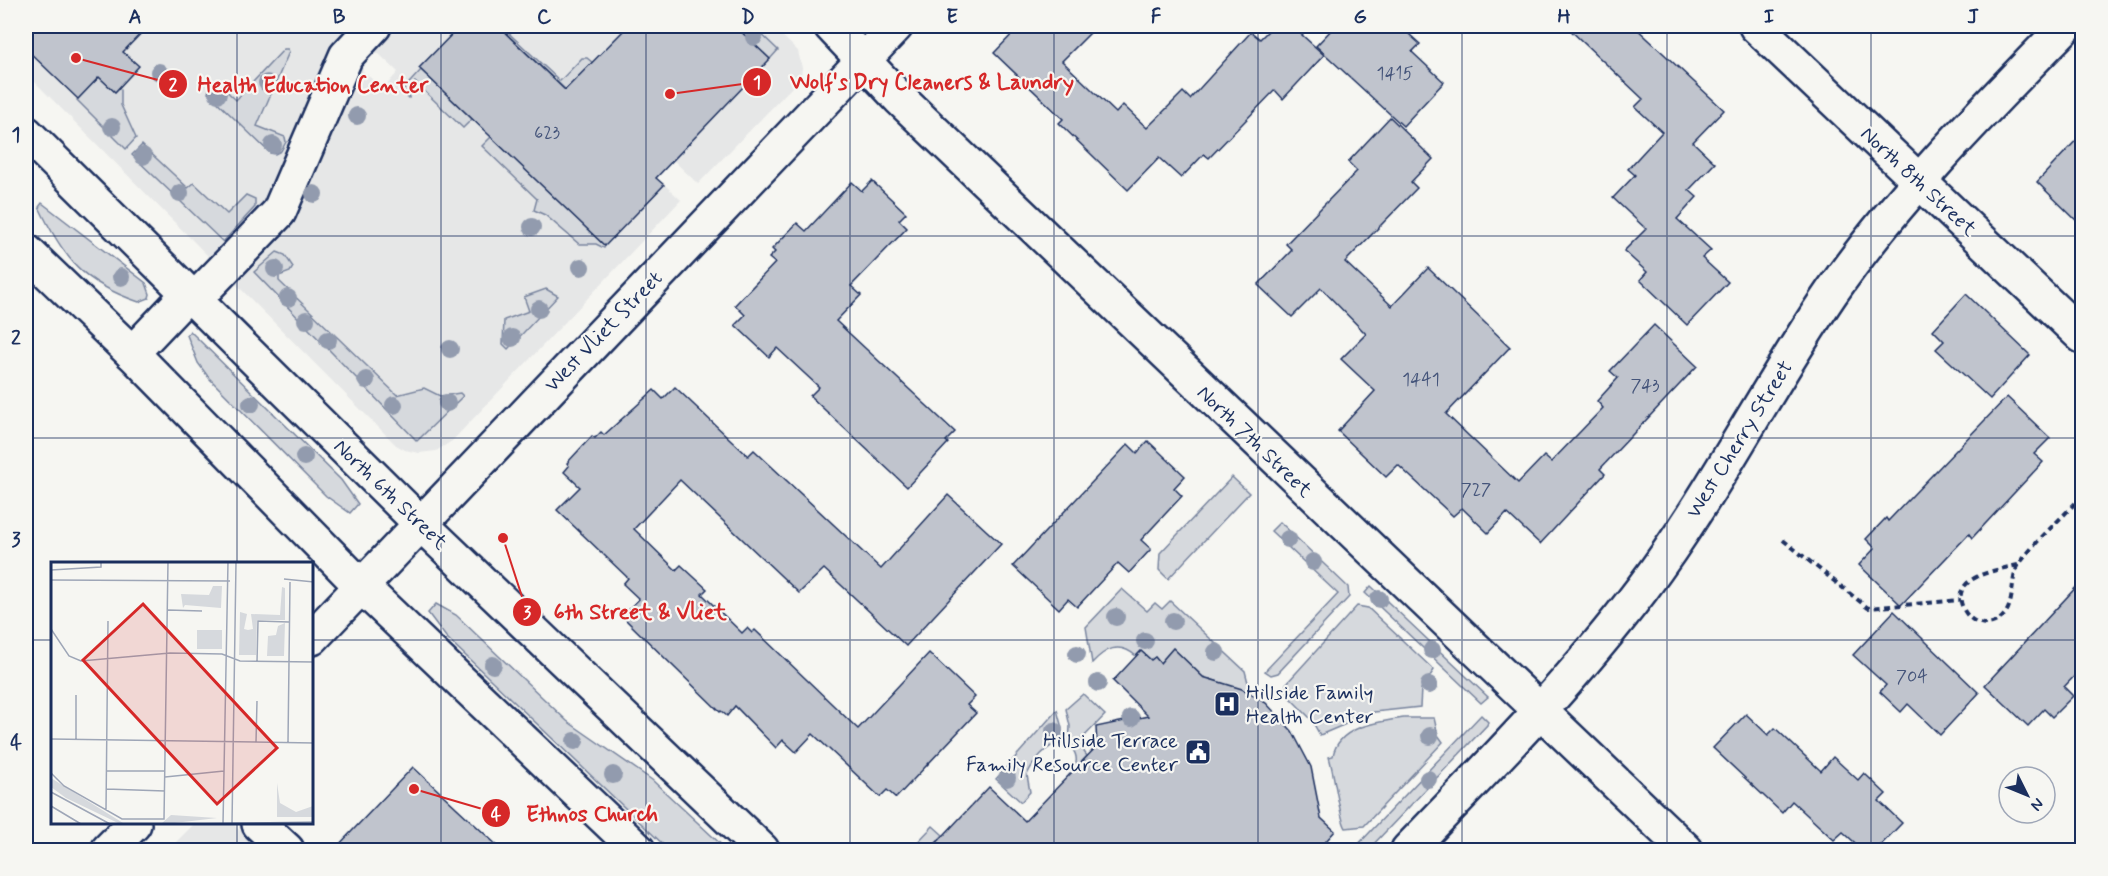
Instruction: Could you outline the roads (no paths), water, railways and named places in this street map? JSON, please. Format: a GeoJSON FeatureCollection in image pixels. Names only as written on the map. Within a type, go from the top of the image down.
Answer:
{"type":"FeatureCollection","features":[{"type":"Feature","properties":{"kind":"street"},"geometry":{"type":"LineString","coordinates":[[132,354],[279,212],[346,56],[374,26]]}},
{"type":"Feature","properties":{"kind":"street","name":"North 7th Street"},"geometry":{"type":"LineString","coordinates":[[831,26],[899,98],[1686,850]]}},
{"type":"Feature","properties":{"kind":"street","name":"West Vliet Street"},"geometry":{"type":"LineString","coordinates":[[314,636],[896,26]]}},
{"type":"Feature","properties":{"kind":"street","name":"North 8th Street"},"geometry":{"type":"LineString","coordinates":[[1756,26],[2082,336]]}},
{"type":"Feature","properties":{"kind":"street","name":"West Cherry Street"},"geometry":{"type":"LineString","coordinates":[[1408,850],[1540,712],[1597,647],[1644,587],[1726,465],[1831,293],[1919,181],[2066,26]]}},
{"type":"Feature","properties":{"kind":"street","name":"North 6th Street"},"geometry":{"type":"LineString","coordinates":[[30,147],[191,297],[420,523],[762,850]]}},
{"type":"Feature","properties":{"kind":"street"},"geometry":{"type":"LineString","coordinates":[[26,251],[132,354],[361,586],[638,850]]}},
{"type":"Feature","properties":{"kind":"street"},"geometry":{"type":"LineString","coordinates":[[108,850],[133,825]]}},
{"type":"Feature","properties":{"kind":"street"},"geometry":{"type":"LineString","coordinates":[[260,825],[287,850]]}},
{"type":"Feature","properties":{"kind":"place","name":"Health Education Center"},"geometry":{"type":"Point","coordinates":[76,58]}},
{"type":"Feature","properties":{"kind":"place","name":"Wolf's Dry Cleaners & Laundry"},"geometry":{"type":"Point","coordinates":[670,94]}},
{"type":"Feature","properties":{"kind":"place","name":"6th Street & Vliet"},"geometry":{"type":"Point","coordinates":[503,538]}},
{"type":"Feature","properties":{"kind":"place","name":"Hillside Family Health Center"},"geometry":{"type":"Point","coordinates":[1227,704]}},
{"type":"Feature","properties":{"kind":"place","name":"Hillside Terrace Family Resource Center"},"geometry":{"type":"Point","coordinates":[1198,752]}},
{"type":"Feature","properties":{"kind":"place","name":"Ethnos Church"},"geometry":{"type":"Point","coordinates":[414,789]}}]}
